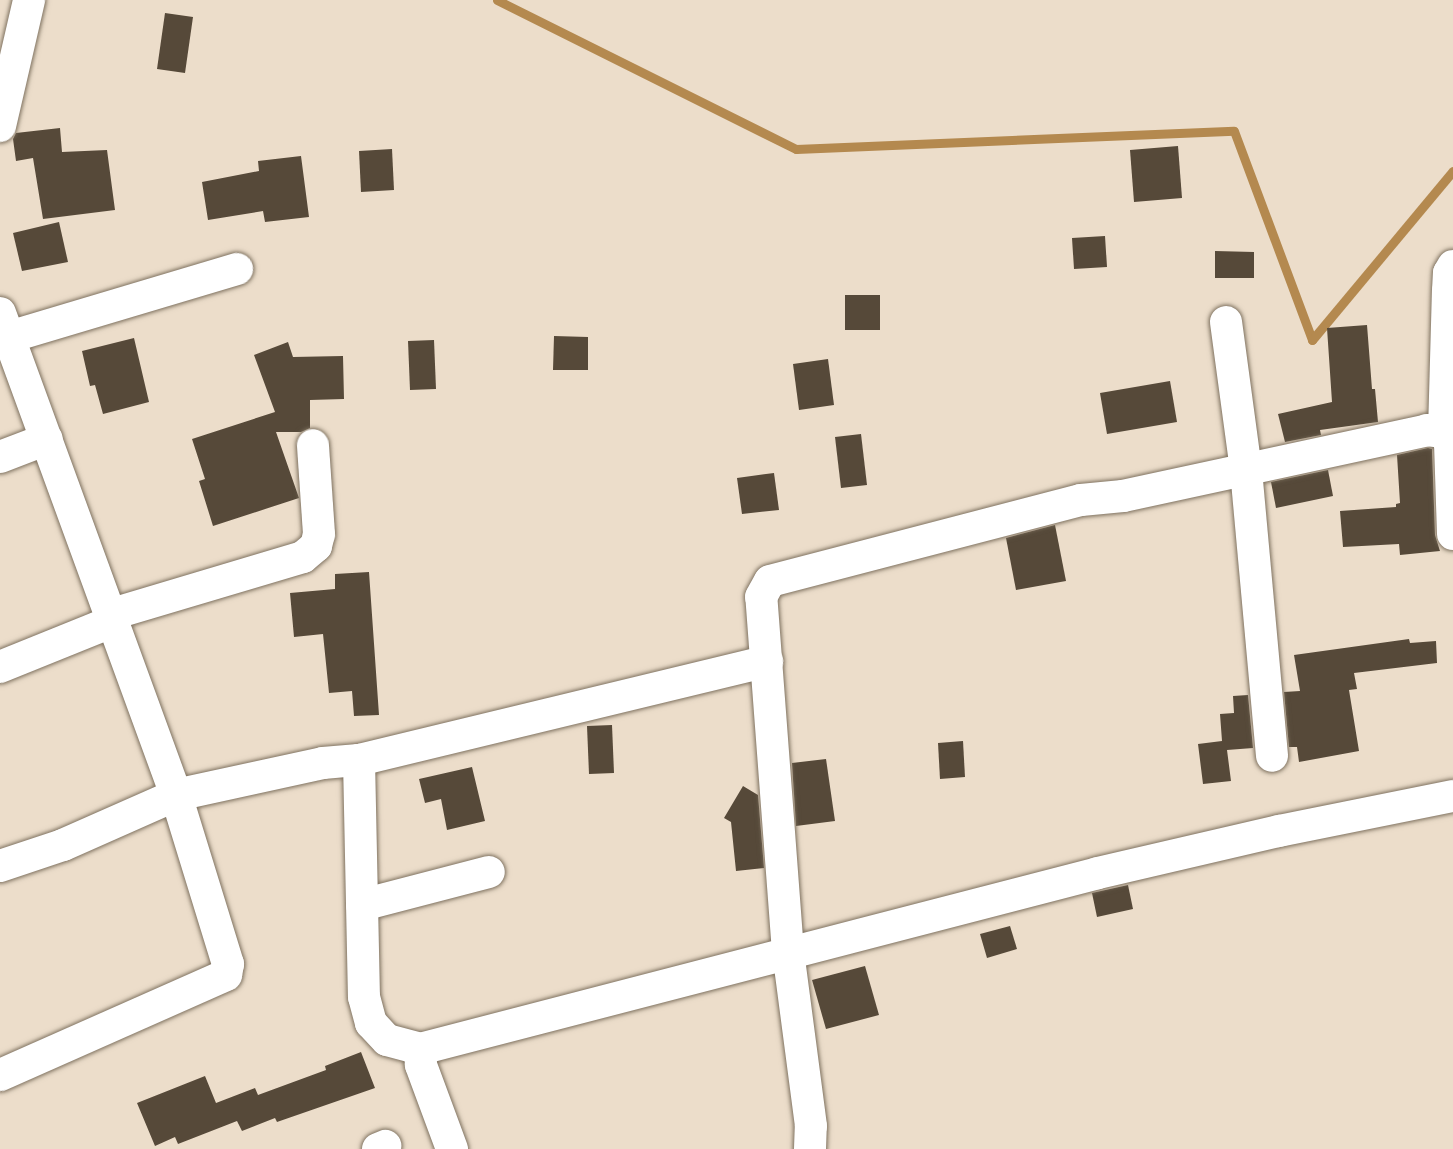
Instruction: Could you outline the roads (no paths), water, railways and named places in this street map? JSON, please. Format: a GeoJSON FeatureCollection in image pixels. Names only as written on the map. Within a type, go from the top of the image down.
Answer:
{"type":"FeatureCollection","features":[{"type":"Feature","properties":{"kind":"street"},"geometry":{"type":"LineString","coordinates":[[0,126],[30,0]]}},
{"type":"Feature","properties":{"kind":"street"},"geometry":{"type":"LineString","coordinates":[[1453,266],[1449,273],[1450,334],[1444,432],[1450,444],[1453,534]]}},
{"type":"Feature","properties":{"kind":"street"},"geometry":{"type":"LineString","coordinates":[[0,1075],[226,975],[228,964],[176,795],[4,325],[237,269]]}},
{"type":"Feature","properties":{"kind":"street"},"geometry":{"type":"LineString","coordinates":[[1226,322],[1246,470],[1272,756]]}},
{"type":"Feature","properties":{"kind":"street"},"geometry":{"type":"LineString","coordinates":[[810,1149],[811,1126],[788,952],[761,597],[770,581],[1081,500],[1123,496],[1427,430],[1444,432]]}},
{"type":"Feature","properties":{"kind":"street"},"geometry":{"type":"LineString","coordinates":[[0,457],[47,439]]}},
{"type":"Feature","properties":{"kind":"street"},"geometry":{"type":"LineString","coordinates":[[0,667],[113,618],[303,557],[316,546],[319,534],[313,446]]}},
{"type":"Feature","properties":{"kind":"street"},"geometry":{"type":"LineString","coordinates":[[0,866],[63,845],[176,795],[323,763],[358,760],[767,661]]}},
{"type":"Feature","properties":{"kind":"street"},"geometry":{"type":"LineString","coordinates":[[358,760],[364,997],[371,1023],[387,1040],[420,1048],[1109,870],[1279,831],[1453,796]]}},
{"type":"Feature","properties":{"kind":"street"},"geometry":{"type":"LineString","coordinates":[[362,905],[489,872]]}},
{"type":"Feature","properties":{"kind":"street"},"geometry":{"type":"LineString","coordinates":[[420,1048],[421,1065],[452,1149]]}},
{"type":"Feature","properties":{"kind":"waterway"},"geometry":{"type":"LineString","coordinates":[[497,0],[796,149],[1234,131],[1312,340],[1453,171]]}}]}
